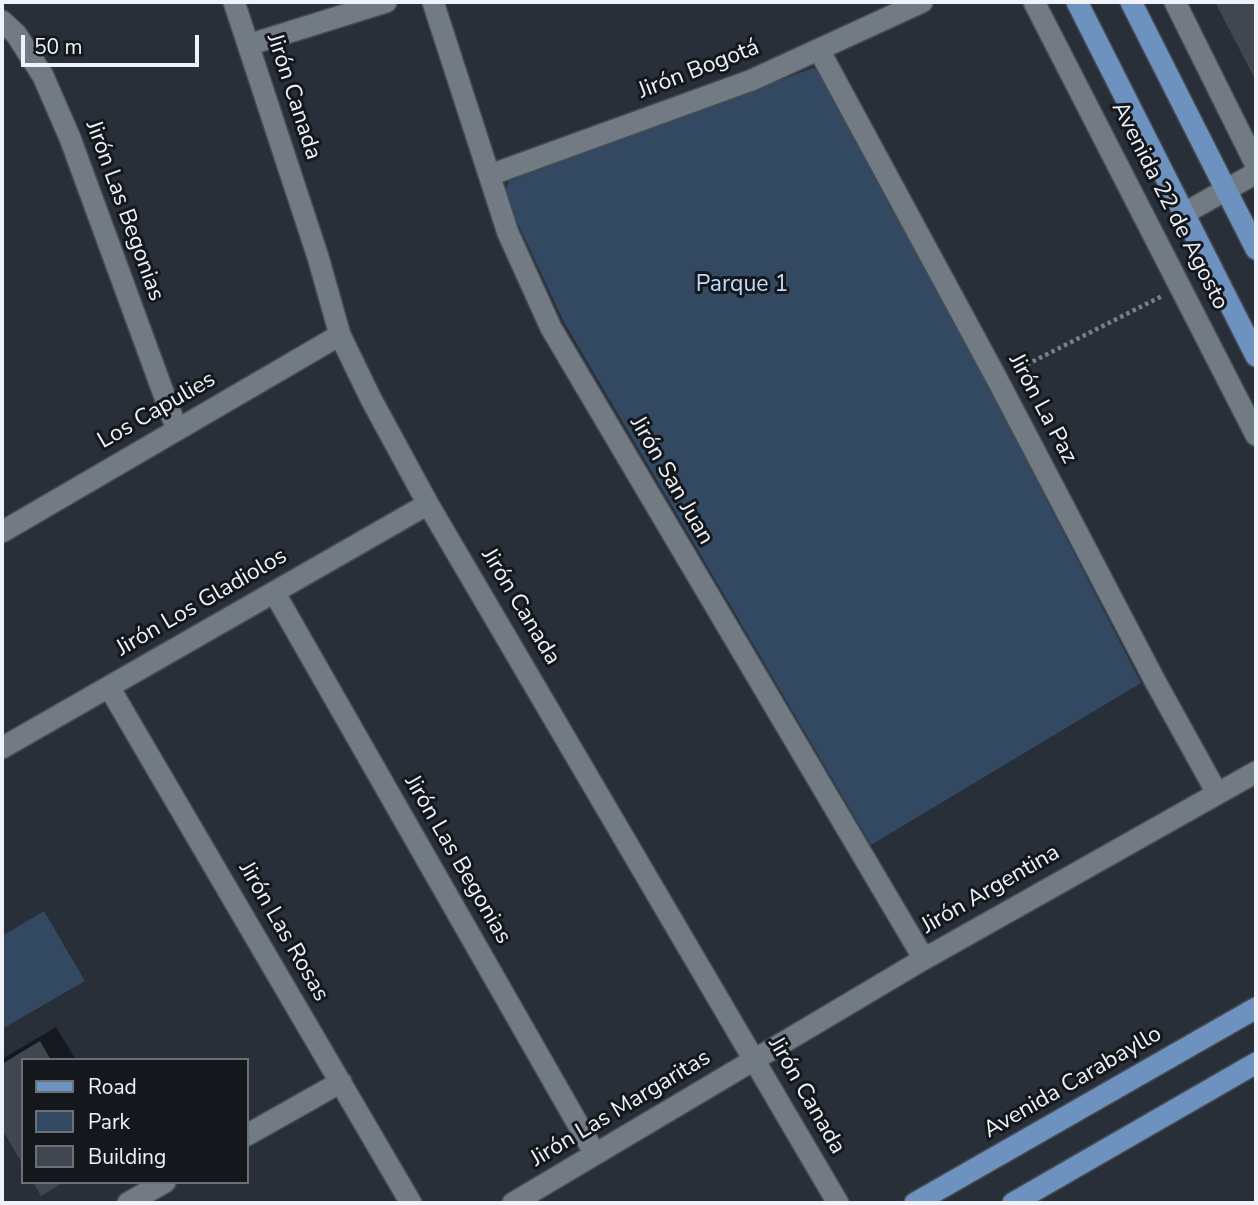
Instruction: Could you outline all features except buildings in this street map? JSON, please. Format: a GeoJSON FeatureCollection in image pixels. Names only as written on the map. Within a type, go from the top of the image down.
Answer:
{"type":"FeatureCollection","features":[{"type":"Feature","properties":{"kind":"main road","name":"Avenida 22 de Agosto"},"geometry":{"type":"LineString","coordinates":[[1077,2],[1256,356]]}},
{"type":"Feature","properties":{"kind":"main road"},"geometry":{"type":"LineString","coordinates":[[1131,2],[1256,249]]}},
{"type":"Feature","properties":{"kind":"main road","name":"Avenida Carabayllo"},"geometry":{"type":"LineString","coordinates":[[915,1203],[1256,1008]]}},
{"type":"Feature","properties":{"kind":"main road"},"geometry":{"type":"LineString","coordinates":[[1013,1203],[1256,1063]]}},
{"type":"Feature","properties":{"kind":"street","name":"Jirón Canada"},"geometry":{"type":"LineString","coordinates":[[234,2],[340,335],[428,503],[838,1203]]}},
{"type":"Feature","properties":{"kind":"street"},"geometry":{"type":"LineString","coordinates":[[248,44],[386,2]]}},
{"type":"Feature","properties":{"kind":"street","name":"Jirón San Juan"},"geometry":{"type":"LineString","coordinates":[[433,2],[508,233],[551,328],[924,959]]}},
{"type":"Feature","properties":{"kind":"street","name":"Jirón Bogotá"},"geometry":{"type":"LineString","coordinates":[[490,175],[752,80],[922,2]]}},
{"type":"Feature","properties":{"kind":"street","name":"Avenida 22 de Agosto"},"geometry":{"type":"LineString","coordinates":[[1034,2],[1256,435]]}},
{"type":"Feature","properties":{"kind":"street"},"geometry":{"type":"LineString","coordinates":[[1175,2],[1256,165]]}},
{"type":"Feature","properties":{"kind":"street","name":"Jirón Las Begonias"},"geometry":{"type":"LineString","coordinates":[[2,21],[16,34],[43,76],[71,138],[177,430]]}},
{"type":"Feature","properties":{"kind":"street","name":"Jirón La Paz"},"geometry":{"type":"LineString","coordinates":[[819,50],[1217,793]]}},
{"type":"Feature","properties":{"kind":"street"},"geometry":{"type":"LineString","coordinates":[[1183,214],[1256,173]]}},
{"type":"Feature","properties":{"kind":"street","name":"Los Capulies"},"geometry":{"type":"LineString","coordinates":[[2,532],[340,335]]}},
{"type":"Feature","properties":{"kind":"street","name":"Jirón Los Gladiolos"},"geometry":{"type":"LineString","coordinates":[[2,748],[428,503]]}},
{"type":"Feature","properties":{"kind":"street","name":"Jirón Las Begonias"},"geometry":{"type":"LineString","coordinates":[[274,592],[595,1154]]}},
{"type":"Feature","properties":{"kind":"street","name":"Jirón Las Rosas"},"geometry":{"type":"LineString","coordinates":[[109,687],[411,1203]]}},
{"type":"Feature","properties":{"kind":"street","name":"Jirón Argentina"},"geometry":{"type":"LineString","coordinates":[[755,1059],[924,959],[1256,772]]}},
{"type":"Feature","properties":{"kind":"street","name":"Jirón Las Margaritas"},"geometry":{"type":"LineString","coordinates":[[513,1203],[755,1059]]}},
{"type":"Feature","properties":{"kind":"street"},"geometry":{"type":"LineString","coordinates":[[248,1134],[341,1082]]}},
{"type":"Feature","properties":{"kind":"street"},"geometry":{"type":"LineString","coordinates":[[128,1203],[161,1184]]}},
{"type":"Feature","properties":{"kind":"path"},"geometry":{"type":"LineString","coordinates":[[997,379],[1181,287]]}},
{"type":"Feature","properties":{"kind":"green space","name":"Parque 1"},"geometry":{"type":"Polygon","coordinates":[[[813,68],[828,75],[1141,683],[871,845],[564,322],[504,194],[509,181],[813,68]]]}},
{"type":"Feature","properties":{"kind":"green space"},"geometry":{"type":"Polygon","coordinates":[[[44,911],[85,981],[2,1029],[2,936],[44,911]]]}}]}
